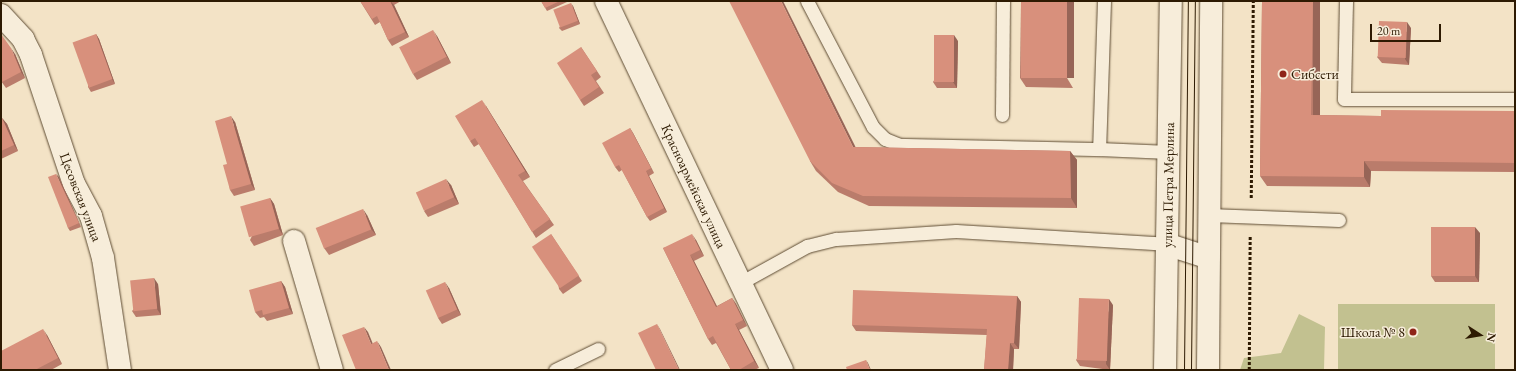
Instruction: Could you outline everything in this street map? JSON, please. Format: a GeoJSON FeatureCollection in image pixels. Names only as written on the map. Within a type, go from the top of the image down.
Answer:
{"type":"FeatureCollection","features":[{"type":"Feature","properties":{"kind":"street","name":"Красноармейская улица"},"geometry":{"type":"LineString","coordinates":[[606,1],[782,370]]}},
{"type":"Feature","properties":{"kind":"street","name":"улица Петра Мерлина"},"geometry":{"type":"LineString","coordinates":[[1165,370],[1171,1]]}},
{"type":"Feature","properties":{"kind":"street"},"geometry":{"type":"LineString","coordinates":[[1208,370],[1211,1]]}},
{"type":"Feature","properties":{"kind":"street","name":"Цесовская улица"},"geometry":{"type":"LineString","coordinates":[[1,14],[23,39],[31,55],[74,184],[92,216],[103,258],[120,370]]}},
{"type":"Feature","properties":{"kind":"street"},"geometry":{"type":"LineString","coordinates":[[294,241],[332,370]]}},
{"type":"Feature","properties":{"kind":"street"},"geometry":{"type":"LineString","coordinates":[[1166,244],[1209,258]]}},
{"type":"Feature","properties":{"kind":"lane"},"geometry":{"type":"LineString","coordinates":[[806,1],[873,127],[885,139],[900,145],[1169,152]]}},
{"type":"Feature","properties":{"kind":"lane"},"geometry":{"type":"LineString","coordinates":[[1002,115],[1003,1]]}},
{"type":"Feature","properties":{"kind":"lane"},"geometry":{"type":"LineString","coordinates":[[1099,149],[1104,1]]}},
{"type":"Feature","properties":{"kind":"lane"},"geometry":{"type":"LineString","coordinates":[[1346,1],[1344,98],[1515,98]]}},
{"type":"Feature","properties":{"kind":"lane"},"geometry":{"type":"LineString","coordinates":[[1209,215],[1338,220]]}},
{"type":"Feature","properties":{"kind":"lane"},"geometry":{"type":"LineString","coordinates":[[740,283],[807,246],[836,239],[956,231],[1166,244]]}},
{"type":"Feature","properties":{"kind":"lane"},"geometry":{"type":"LineString","coordinates":[[555,370],[598,349]]}},
{"type":"Feature","properties":{"kind":"path"},"geometry":{"type":"LineString","coordinates":[[1250,370],[1250,217],[1253,1]]}},
{"type":"Feature","properties":{"kind":"shaded area","name":"Школа № 8"},"geometry":{"type":"Polygon","coordinates":[[[1338,304],[1495,304],[1495,370],[1338,370],[1338,304]]]}},
{"type":"Feature","properties":{"kind":"shaded area"},"geometry":{"type":"Polygon","coordinates":[[[1299,314],[1325,327],[1324,370],[1240,370],[1244,358],[1281,353],[1299,314]]]}},
{"type":"Feature","properties":{"kind":"building"},"geometry":{"type":"Polygon","coordinates":[[[360,1],[390,1],[405,32],[388,40],[377,16],[372,19],[360,1]]]}},
{"type":"Feature","properties":{"kind":"building"},"geometry":{"type":"Polygon","coordinates":[[[541,1],[560,1],[545,8],[541,1]]]}},
{"type":"Feature","properties":{"kind":"building"},"geometry":{"type":"Polygon","coordinates":[[[729,1],[781,1],[853,147],[1070,151],[1071,198],[863,196],[832,183],[810,161],[729,1]]]}},
{"type":"Feature","properties":{"kind":"building"},"geometry":{"type":"Polygon","coordinates":[[[1021,1],[1067,1],[1067,78],[1021,78],[1021,1]]]}},
{"type":"Feature","properties":{"kind":"building"},"geometry":{"type":"Polygon","coordinates":[[[1262,1],[1313,1],[1311,115],[1381,116],[1381,110],[1515,111],[1515,163],[1364,161],[1364,177],[1260,176],[1262,1]]]}},
{"type":"Feature","properties":{"kind":"building"},"geometry":{"type":"Polygon","coordinates":[[[571,3],[578,21],[560,28],[553,10],[571,3]]]}},
{"type":"Feature","properties":{"kind":"building"},"geometry":{"type":"Polygon","coordinates":[[[1379,21],[1407,22],[1406,58],[1378,57],[1379,21]]]}},
{"type":"Feature","properties":{"kind":"building"},"geometry":{"type":"Polygon","coordinates":[[[433,30],[447,57],[413,74],[399,47],[433,30]]]}},
{"type":"Feature","properties":{"kind":"building"},"geometry":{"type":"Polygon","coordinates":[[[1,34],[11,48],[21,72],[2,82],[1,81],[1,34]]]}},
{"type":"Feature","properties":{"kind":"building"},"geometry":{"type":"Polygon","coordinates":[[[96,34],[112,79],[89,88],[73,43],[96,34]]]}},
{"type":"Feature","properties":{"kind":"building"},"geometry":{"type":"Polygon","coordinates":[[[934,35],[954,35],[954,82],[934,82],[934,35]]]}},
{"type":"Feature","properties":{"kind":"building"},"geometry":{"type":"Polygon","coordinates":[[[581,47],[597,71],[591,75],[599,87],[580,100],[557,63],[581,47]]]}},
{"type":"Feature","properties":{"kind":"building"},"geometry":{"type":"Polygon","coordinates":[[[482,100],[525,171],[518,175],[550,219],[532,232],[475,138],[470,141],[455,116],[482,100]]]}},
{"type":"Feature","properties":{"kind":"building"},"geometry":{"type":"Polygon","coordinates":[[[231,116],[251,184],[230,190],[223,165],[227,164],[215,121],[231,116]]]}},
{"type":"Feature","properties":{"kind":"building"},"geometry":{"type":"Polygon","coordinates":[[[2,118],[14,145],[1,151],[1,119],[2,118]]]}},
{"type":"Feature","properties":{"kind":"building"},"geometry":{"type":"Polygon","coordinates":[[[630,128],[651,168],[646,171],[664,208],[647,217],[619,165],[615,167],[602,143],[630,128]]]}},
{"type":"Feature","properties":{"kind":"building"},"geometry":{"type":"Polygon","coordinates":[[[56,174],[79,223],[68,228],[48,177],[56,174]]]}},
{"type":"Feature","properties":{"kind":"building"},"geometry":{"type":"Polygon","coordinates":[[[446,179],[454,197],[424,211],[416,192],[446,179]]]}},
{"type":"Feature","properties":{"kind":"building"},"geometry":{"type":"Polygon","coordinates":[[[270,198],[279,229],[249,237],[240,207],[270,198]]]}},
{"type":"Feature","properties":{"kind":"building"},"geometry":{"type":"Polygon","coordinates":[[[363,209],[371,229],[324,249],[316,228],[363,209]]]}},
{"type":"Feature","properties":{"kind":"building"},"geometry":{"type":"Polygon","coordinates":[[[1431,227],[1475,227],[1475,276],[1431,276],[1431,227]]]}},
{"type":"Feature","properties":{"kind":"building"},"geometry":{"type":"Polygon","coordinates":[[[551,234],[579,275],[560,288],[532,247],[551,234]]]}},
{"type":"Feature","properties":{"kind":"building"},"geometry":{"type":"Polygon","coordinates":[[[692,234],[700,250],[690,255],[716,307],[732,298],[743,320],[735,324],[754,361],[739,370],[731,370],[713,336],[708,339],[663,248],[692,234]]]}},
{"type":"Feature","properties":{"kind":"building"},"geometry":{"type":"Polygon","coordinates":[[[154,278],[157,309],[133,311],[130,281],[154,278]]]}},
{"type":"Feature","properties":{"kind":"building"},"geometry":{"type":"Polygon","coordinates":[[[281,281],[289,308],[263,315],[262,310],[255,312],[249,290],[281,281]]]}},
{"type":"Feature","properties":{"kind":"building"},"geometry":{"type":"Polygon","coordinates":[[[445,282],[457,309],[438,318],[426,291],[445,282]]]}},
{"type":"Feature","properties":{"kind":"building"},"geometry":{"type":"Polygon","coordinates":[[[853,290],[1017,296],[1014,343],[1010,343],[1008,370],[984,370],[987,329],[852,325],[853,290]]]}},
{"type":"Feature","properties":{"kind":"building"},"geometry":{"type":"Polygon","coordinates":[[[1079,298],[1109,299],[1107,361],[1077,360],[1079,298]]]}},
{"type":"Feature","properties":{"kind":"building"},"geometry":{"type":"Polygon","coordinates":[[[657,324],[679,370],[656,370],[638,333],[657,324]]]}},
{"type":"Feature","properties":{"kind":"building"},"geometry":{"type":"Polygon","coordinates":[[[364,327],[371,344],[377,341],[389,370],[356,370],[342,335],[364,327]]]}},
{"type":"Feature","properties":{"kind":"building"},"geometry":{"type":"Polygon","coordinates":[[[43,329],[58,358],[35,370],[1,370],[1,351],[43,329]]]}},
{"type":"Feature","properties":{"kind":"building"},"geometry":{"type":"Polygon","coordinates":[[[866,360],[870,370],[847,370],[846,367],[866,360]]]}},
{"type":"Feature","properties":{"kind":"tram line"},"geometry":{"type":"LineString","coordinates":[[1184,370],[1188,1]]}},
{"type":"Feature","properties":{"kind":"tram line"},"geometry":{"type":"LineString","coordinates":[[1191,370],[1195,1]]}},
{"type":"Feature","properties":{"kind":"place","name":"Сибсети"},"geometry":{"type":"Point","coordinates":[1283,74]}},
{"type":"Feature","properties":{"kind":"place","name":"Школа № 8"},"geometry":{"type":"Point","coordinates":[1413,332]}}]}
